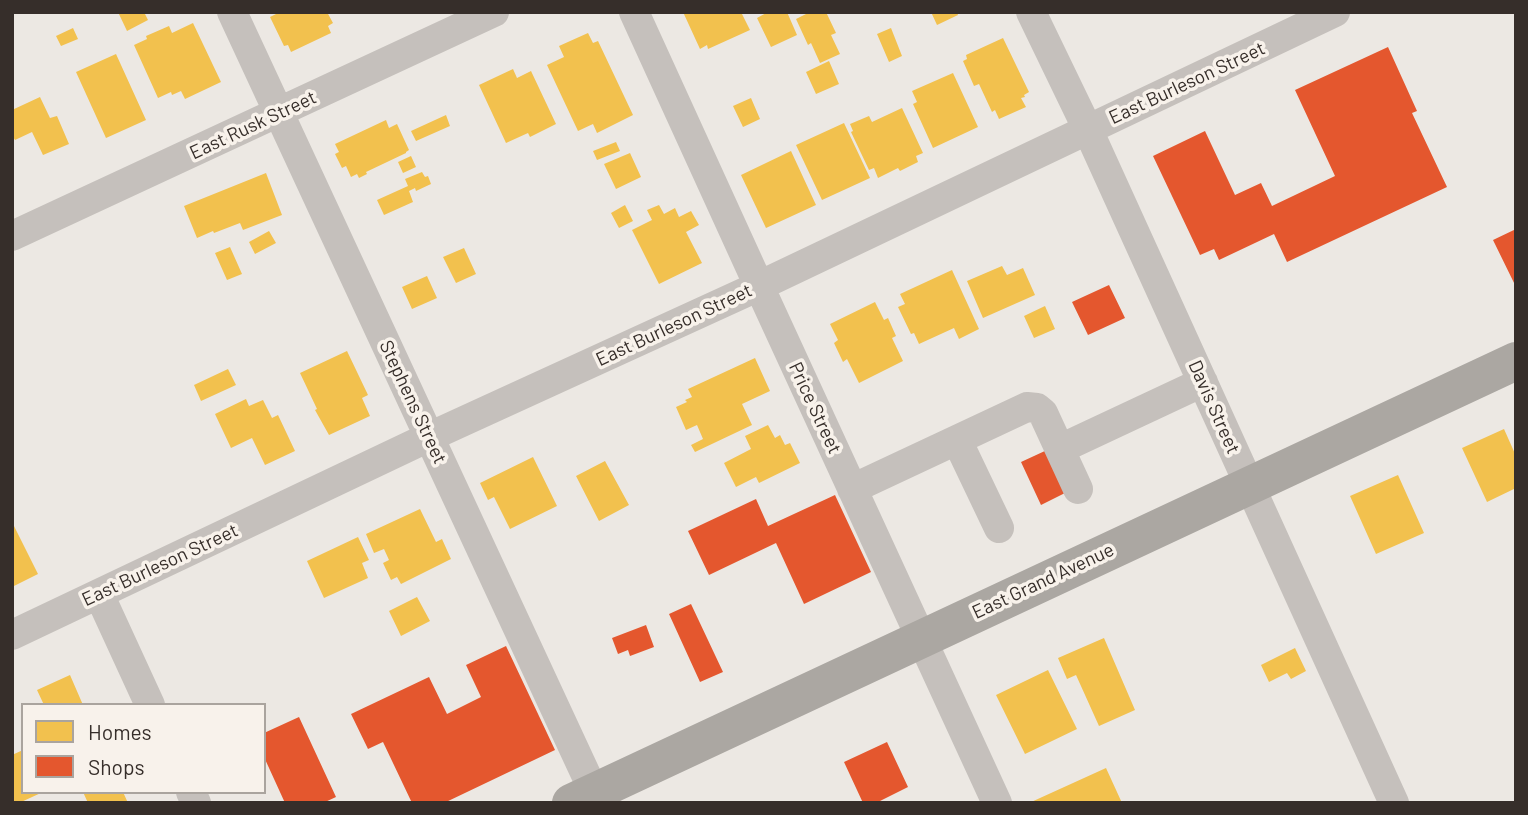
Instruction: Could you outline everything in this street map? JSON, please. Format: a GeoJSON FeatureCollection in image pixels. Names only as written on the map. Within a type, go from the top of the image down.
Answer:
{"type":"FeatureCollection","features":[{"type":"Feature","properties":{"kind":"highway","name":"East Grand Avenue"},"geometry":{"type":"LineString","coordinates":[[583,797],[1516,361]]}},
{"type":"Feature","properties":{"kind":"street","name":"Stephens Street"},"geometry":{"type":"LineString","coordinates":[[233,12],[429,437],[583,797]]}},
{"type":"Feature","properties":{"kind":"street","name":"East Rusk Street"},"geometry":{"type":"LineString","coordinates":[[12,236],[494,12]]}},
{"type":"Feature","properties":{"kind":"street","name":"Price Street"},"geometry":{"type":"LineString","coordinates":[[634,12],[998,803]]}},
{"type":"Feature","properties":{"kind":"street","name":"Davis Street"},"geometry":{"type":"LineString","coordinates":[[1031,12],[1088,130],[1394,803]]}},
{"type":"Feature","properties":{"kind":"street","name":"East Burleson Street"},"geometry":{"type":"LineString","coordinates":[[12,635],[429,437],[759,286],[1335,12]]}},
{"type":"Feature","properties":{"kind":"street"},"geometry":{"type":"LineString","coordinates":[[1060,449],[1203,382]]}},
{"type":"Feature","properties":{"kind":"street"},"geometry":{"type":"LineString","coordinates":[[852,489],[1027,407],[1037,408],[1043,413],[1078,489]]}},
{"type":"Feature","properties":{"kind":"street"},"geometry":{"type":"LineString","coordinates":[[957,440],[999,528]]}},
{"type":"Feature","properties":{"kind":"street"},"geometry":{"type":"LineString","coordinates":[[99,594],[149,703]]}},
{"type":"Feature","properties":{"kind":"building: Homes"},"geometry":{"type":"Polygon","coordinates":[[[118,12],[144,12],[148,20],[127,31],[118,12]]]}},
{"type":"Feature","properties":{"kind":"building: Homes"},"geometry":{"type":"Polygon","coordinates":[[[280,12],[327,12],[333,23],[328,26],[331,33],[291,52],[288,45],[284,46],[270,17],[280,12]]]}},
{"type":"Feature","properties":{"kind":"building: Homes"},"geometry":{"type":"Polygon","coordinates":[[[683,12],[741,12],[750,30],[708,49],[707,45],[700,49],[683,12]]]}},
{"type":"Feature","properties":{"kind":"building: Homes"},"geometry":{"type":"Polygon","coordinates":[[[768,12],[787,12],[797,35],[771,47],[757,18],[768,12]]]}},
{"type":"Feature","properties":{"kind":"building: Homes"},"geometry":{"type":"Polygon","coordinates":[[[810,12],[826,12],[836,33],[831,35],[840,54],[820,63],[796,19],[810,12]]]}},
{"type":"Feature","properties":{"kind":"building: Homes"},"geometry":{"type":"Polygon","coordinates":[[[931,12],[957,12],[958,15],[937,25],[931,12]]]}},
{"type":"Feature","properties":{"kind":"building: Homes"},"geometry":{"type":"Polygon","coordinates":[[[193,23],[221,82],[185,99],[181,91],[158,98],[134,45],[147,39],[146,36],[169,26],[172,33],[193,23]]]}},
{"type":"Feature","properties":{"kind":"building: Homes"},"geometry":{"type":"Polygon","coordinates":[[[73,28],[78,39],[61,46],[56,36],[73,28]]]}},
{"type":"Feature","properties":{"kind":"building: Homes"},"geometry":{"type":"Polygon","coordinates":[[[891,28],[902,56],[889,62],[877,34],[891,28]]]}},
{"type":"Feature","properties":{"kind":"building: Homes"},"geometry":{"type":"Polygon","coordinates":[[[588,33],[593,43],[598,41],[633,115],[597,133],[593,124],[578,131],[547,65],[564,57],[559,46],[588,33]]]}},
{"type":"Feature","properties":{"kind":"building: Homes"},"geometry":{"type":"Polygon","coordinates":[[[1003,38],[1029,92],[1021,98],[1026,107],[999,119],[995,110],[992,112],[979,84],[974,86],[963,61],[967,59],[966,55],[1003,38]]]}},
{"type":"Feature","properties":{"kind":"building: Homes"},"geometry":{"type":"Polygon","coordinates":[[[116,54],[146,120],[106,138],[76,72],[116,54]]]}},
{"type":"Feature","properties":{"kind":"building: Homes"},"geometry":{"type":"Polygon","coordinates":[[[829,61],[839,84],[816,94],[806,72],[829,61]]]}},
{"type":"Feature","properties":{"kind":"building: Homes"},"geometry":{"type":"Polygon","coordinates":[[[513,69],[517,78],[531,71],[556,124],[530,137],[528,133],[506,143],[479,85],[513,69]]]}},
{"type":"Feature","properties":{"kind":"building: Homes"},"geometry":{"type":"Polygon","coordinates":[[[953,73],[978,127],[933,148],[913,104],[917,102],[912,91],[953,73]]]}},
{"type":"Feature","properties":{"kind":"building: Homes"},"geometry":{"type":"Polygon","coordinates":[[[40,97],[50,118],[57,116],[69,144],[43,155],[32,132],[15,140],[12,135],[12,110],[40,97]]]}},
{"type":"Feature","properties":{"kind":"building: Homes"},"geometry":{"type":"Polygon","coordinates":[[[751,98],[760,119],[743,127],[733,106],[751,98]]]}},
{"type":"Feature","properties":{"kind":"building: Homes"},"geometry":{"type":"Polygon","coordinates":[[[902,108],[923,153],[916,156],[918,162],[878,178],[874,168],[869,170],[851,132],[853,131],[850,124],[869,116],[872,122],[902,108]]]}},
{"type":"Feature","properties":{"kind":"building: Homes"},"geometry":{"type":"Polygon","coordinates":[[[446,115],[450,126],[416,141],[411,131],[446,115]]]}},
{"type":"Feature","properties":{"kind":"building: Homes"},"geometry":{"type":"Polygon","coordinates":[[[386,120],[389,128],[397,124],[409,150],[359,178],[357,174],[351,177],[346,166],[342,168],[335,154],[339,152],[335,144],[386,120]]]}},
{"type":"Feature","properties":{"kind":"building: Homes"},"geometry":{"type":"Polygon","coordinates":[[[844,123],[870,178],[822,200],[796,145],[844,123]]]}},
{"type":"Feature","properties":{"kind":"building: Homes"},"geometry":{"type":"Polygon","coordinates":[[[616,142],[620,151],[597,160],[593,151],[616,142]]]}},
{"type":"Feature","properties":{"kind":"building: Homes"},"geometry":{"type":"Polygon","coordinates":[[[791,151],[816,205],[766,228],[741,175],[791,151]]]}},
{"type":"Feature","properties":{"kind":"building: Homes"},"geometry":{"type":"Polygon","coordinates":[[[630,153],[641,177],[616,189],[604,164],[630,153]]]}},
{"type":"Feature","properties":{"kind":"building: Homes"},"geometry":{"type":"Polygon","coordinates":[[[411,156],[416,167],[403,173],[398,162],[411,156]]]}},
{"type":"Feature","properties":{"kind":"building: Homes"},"geometry":{"type":"Polygon","coordinates":[[[422,172],[425,177],[428,176],[431,184],[416,191],[415,188],[409,191],[413,202],[384,215],[377,200],[408,186],[405,179],[422,172]]]}},
{"type":"Feature","properties":{"kind":"building: Homes"},"geometry":{"type":"Polygon","coordinates":[[[266,173],[282,215],[243,230],[240,223],[197,238],[184,206],[266,173]]]}},
{"type":"Feature","properties":{"kind":"building: Homes"},"geometry":{"type":"Polygon","coordinates":[[[625,205],[633,221],[619,228],[611,213],[625,205]]]}},
{"type":"Feature","properties":{"kind":"building: Homes"},"geometry":{"type":"Polygon","coordinates":[[[659,205],[664,214],[675,208],[679,217],[691,211],[699,225],[686,232],[702,263],[659,284],[632,230],[652,220],[647,210],[659,205]]]}},
{"type":"Feature","properties":{"kind":"building: Homes"},"geometry":{"type":"Polygon","coordinates":[[[269,231],[276,243],[255,254],[249,242],[269,231]]]}},
{"type":"Feature","properties":{"kind":"building: Homes"},"geometry":{"type":"Polygon","coordinates":[[[230,247],[242,274],[227,280],[215,253],[230,247]]]}},
{"type":"Feature","properties":{"kind":"building: Homes"},"geometry":{"type":"Polygon","coordinates":[[[464,248],[476,274],[456,283],[443,257],[464,248]]]}},
{"type":"Feature","properties":{"kind":"building: Homes"},"geometry":{"type":"Polygon","coordinates":[[[1002,266],[1007,275],[1023,268],[1035,295],[983,318],[967,281],[1002,266]]]}},
{"type":"Feature","properties":{"kind":"building: Homes"},"geometry":{"type":"Polygon","coordinates":[[[952,270],[979,329],[959,339],[954,328],[919,344],[898,307],[905,304],[900,294],[952,270]]]}},
{"type":"Feature","properties":{"kind":"building: Homes"},"geometry":{"type":"Polygon","coordinates":[[[427,276],[437,298],[412,309],[402,287],[427,276]]]}},
{"type":"Feature","properties":{"kind":"building: Homes"},"geometry":{"type":"Polygon","coordinates":[[[875,302],[884,320],[888,318],[896,336],[892,338],[903,361],[859,383],[847,359],[843,362],[834,343],[838,340],[830,324],[875,302]]]}},
{"type":"Feature","properties":{"kind":"building: Homes"},"geometry":{"type":"Polygon","coordinates":[[[1045,306],[1055,329],[1034,338],[1024,316],[1045,306]]]}},
{"type":"Feature","properties":{"kind":"building: Homes"},"geometry":{"type":"Polygon","coordinates":[[[347,351],[368,395],[362,398],[370,416],[329,435],[300,373],[347,351]]]}},
{"type":"Feature","properties":{"kind":"building: Homes"},"geometry":{"type":"Polygon","coordinates":[[[755,358],[770,391],[742,404],[752,425],[695,452],[691,445],[703,439],[697,425],[686,430],[676,407],[692,397],[688,389],[755,358]]]}},
{"type":"Feature","properties":{"kind":"building: Homes"},"geometry":{"type":"Polygon","coordinates":[[[228,369],[236,385],[201,401],[194,385],[228,369]]]}},
{"type":"Feature","properties":{"kind":"building: Homes"},"geometry":{"type":"Polygon","coordinates":[[[246,399],[249,406],[263,400],[272,418],[278,415],[295,451],[265,465],[252,438],[231,448],[215,414],[246,399]]]}},
{"type":"Feature","properties":{"kind":"building: Homes"},"geometry":{"type":"Polygon","coordinates":[[[768,425],[775,438],[780,435],[785,445],[790,443],[800,463],[759,483],[756,477],[736,487],[724,463],[751,449],[745,436],[768,425]]]}},
{"type":"Feature","properties":{"kind":"building: Homes"},"geometry":{"type":"Polygon","coordinates":[[[1504,429],[1516,456],[1516,488],[1487,502],[1462,448],[1504,429]]]}},
{"type":"Feature","properties":{"kind":"building: Homes"},"geometry":{"type":"Polygon","coordinates":[[[533,457],[557,506],[510,529],[494,497],[488,500],[480,483],[533,457]]]}},
{"type":"Feature","properties":{"kind":"building: Homes"},"geometry":{"type":"Polygon","coordinates":[[[605,461],[629,505],[599,521],[576,476],[605,461]]]}},
{"type":"Feature","properties":{"kind":"building: Homes"},"geometry":{"type":"Polygon","coordinates":[[[1398,475],[1424,533],[1376,554],[1350,496],[1398,475]]]}},
{"type":"Feature","properties":{"kind":"building: Homes"},"geometry":{"type":"Polygon","coordinates":[[[420,509],[436,542],[442,539],[451,559],[401,584],[397,577],[391,580],[383,563],[389,560],[384,549],[374,553],[366,534],[420,509]]]}},
{"type":"Feature","properties":{"kind":"building: Homes"},"geometry":{"type":"Polygon","coordinates":[[[12,522],[38,574],[12,587],[12,522]]]}},
{"type":"Feature","properties":{"kind":"building: Homes"},"geometry":{"type":"Polygon","coordinates":[[[358,537],[369,560],[362,563],[368,578],[324,598],[307,561],[358,537]]]}},
{"type":"Feature","properties":{"kind":"building: Homes"},"geometry":{"type":"Polygon","coordinates":[[[417,597],[430,621],[401,636],[389,611],[417,597]]]}},
{"type":"Feature","properties":{"kind":"building: Homes"},"geometry":{"type":"Polygon","coordinates":[[[1104,638],[1135,710],[1099,726],[1076,675],[1067,679],[1058,658],[1104,638]]]}},
{"type":"Feature","properties":{"kind":"building: Homes"},"geometry":{"type":"Polygon","coordinates":[[[1295,648],[1306,671],[1291,679],[1287,673],[1269,682],[1261,665],[1295,648]]]}},
{"type":"Feature","properties":{"kind":"building: Homes"},"geometry":{"type":"Polygon","coordinates":[[[1048,670],[1077,729],[1025,754],[996,695],[1048,670]]]}},
{"type":"Feature","properties":{"kind":"building: Homes"},"geometry":{"type":"Polygon","coordinates":[[[70,675],[82,703],[43,703],[37,690],[70,675]]]}},
{"type":"Feature","properties":{"kind":"building: Homes"},"geometry":{"type":"Polygon","coordinates":[[[21,751],[21,794],[39,794],[19,803],[12,803],[12,755],[21,751]]]}},
{"type":"Feature","properties":{"kind":"building: Homes"},"geometry":{"type":"Polygon","coordinates":[[[1106,768],[1122,803],[1029,803],[1106,768]]]}},
{"type":"Feature","properties":{"kind":"building: Homes"},"geometry":{"type":"Polygon","coordinates":[[[84,794],[124,794],[128,803],[88,803],[84,794]]]}},
{"type":"Feature","properties":{"kind":"building: Shops"},"geometry":{"type":"Polygon","coordinates":[[[1388,47],[1417,111],[1412,113],[1447,187],[1287,262],[1274,234],[1219,260],[1214,249],[1200,255],[1153,156],[1205,131],[1235,195],[1261,183],[1272,206],[1335,176],[1295,90],[1388,47]]]}},
{"type":"Feature","properties":{"kind":"building: Shops"},"geometry":{"type":"Polygon","coordinates":[[[1516,229],[1516,287],[1493,240],[1516,229]]]}},
{"type":"Feature","properties":{"kind":"building: Shops"},"geometry":{"type":"Polygon","coordinates":[[[1109,285],[1125,318],[1088,335],[1072,302],[1109,285]]]}},
{"type":"Feature","properties":{"kind":"building: Shops"},"geometry":{"type":"Polygon","coordinates":[[[1047,450],[1067,492],[1041,505],[1021,462],[1047,450]]]}},
{"type":"Feature","properties":{"kind":"building: Shops"},"geometry":{"type":"Polygon","coordinates":[[[835,495],[871,572],[804,604],[776,543],[709,575],[688,531],[756,499],[768,526],[835,495]]]}},
{"type":"Feature","properties":{"kind":"building: Shops"},"geometry":{"type":"Polygon","coordinates":[[[691,604],[723,672],[700,682],[669,614],[691,604]]]}},
{"type":"Feature","properties":{"kind":"building: Shops"},"geometry":{"type":"Polygon","coordinates":[[[646,625],[654,647],[630,656],[628,650],[618,654],[612,638],[646,625]]]}},
{"type":"Feature","properties":{"kind":"building: Shops"},"geometry":{"type":"Polygon","coordinates":[[[506,646],[555,750],[444,803],[412,803],[383,742],[368,749],[351,714],[429,677],[447,714],[481,697],[466,665],[506,646]]]}},
{"type":"Feature","properties":{"kind":"building: Shops"},"geometry":{"type":"Polygon","coordinates":[[[299,717],[336,797],[323,803],[285,803],[266,761],[266,732],[299,717]]]}},
{"type":"Feature","properties":{"kind":"building: Shops"},"geometry":{"type":"Polygon","coordinates":[[[887,742],[908,787],[876,803],[863,803],[844,762],[887,742]]]}}]}
